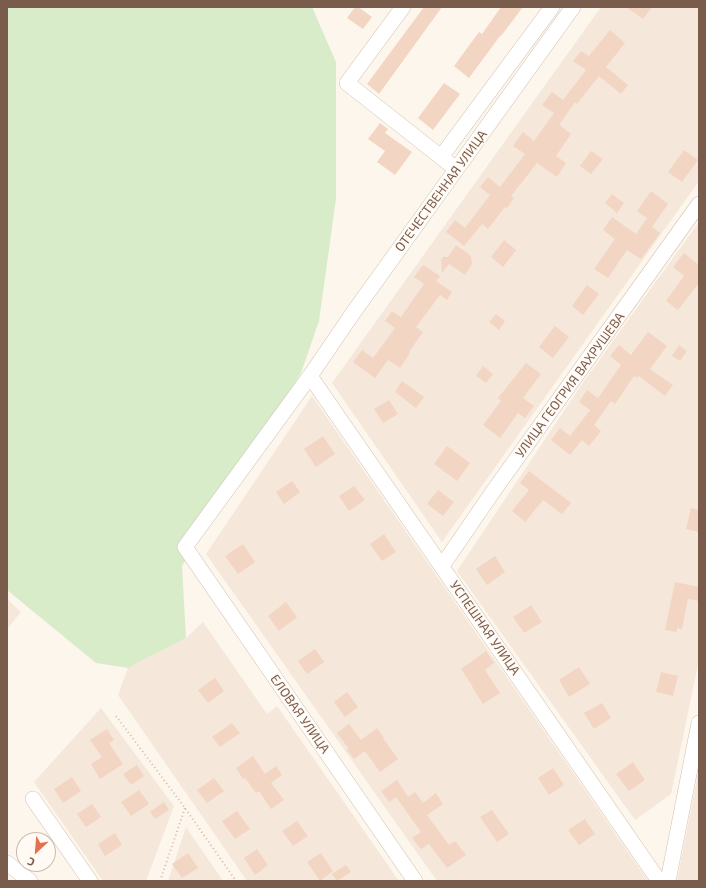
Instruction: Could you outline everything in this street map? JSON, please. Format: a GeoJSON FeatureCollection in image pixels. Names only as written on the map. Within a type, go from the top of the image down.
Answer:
{"type":"FeatureCollection","features":[{"type":"Feature","properties":{"kind":"street"},"geometry":{"type":"LineString","coordinates":[[403,7],[347,83],[456,169]]}},
{"type":"Feature","properties":{"kind":"street"},"geometry":{"type":"LineString","coordinates":[[441,157],[552,7]]}},
{"type":"Feature","properties":{"kind":"street","name":"ОТЕЧЕСТВЕННАЯ УЛИЦА"},"geometry":{"type":"LineString","coordinates":[[185,547],[310,376],[353,313],[573,7]]}},
{"type":"Feature","properties":{"kind":"street","name":"УЛИЦА ГЕОГРИЯ ВАХРУШЕВА"},"geometry":{"type":"LineString","coordinates":[[442,566],[492,493],[699,204]]}},
{"type":"Feature","properties":{"kind":"street","name":"УСПЕШНАЯ УЛИЦА"},"geometry":{"type":"LineString","coordinates":[[310,376],[659,881]]}},
{"type":"Feature","properties":{"kind":"street","name":"ЕЛОВАЯ УЛИЦА"},"geometry":{"type":"LineString","coordinates":[[185,547],[415,881]]}},
{"type":"Feature","properties":{"kind":"street"},"geometry":{"type":"LineString","coordinates":[[668,881],[699,723]]}},
{"type":"Feature","properties":{"kind":"street"},"geometry":{"type":"LineString","coordinates":[[33,799],[90,881]]}},
{"type":"Feature","properties":{"kind":"street"},"geometry":{"type":"LineString","coordinates":[[7,863],[30,881]]}},
{"type":"Feature","properties":{"kind":"path"},"geometry":{"type":"LineString","coordinates":[[116,716],[185,808],[236,881]]}},
{"type":"Feature","properties":{"kind":"path"},"geometry":{"type":"LineString","coordinates":[[160,881],[185,808]]}},
{"type":"Feature","properties":{"kind":"shaded area"},"geometry":{"type":"Polygon","coordinates":[[[601,7],[699,7],[699,181],[442,542],[332,383],[601,7]]]}},
{"type":"Feature","properties":{"kind":"shaded area"},"geometry":{"type":"Polygon","coordinates":[[[699,222],[699,660],[671,794],[635,820],[457,571],[584,381],[699,222]]]}},
{"type":"Feature","properties":{"kind":"shaded area"},"geometry":{"type":"Polygon","coordinates":[[[312,396],[648,881],[437,881],[206,554],[312,396]]]}},
{"type":"Feature","properties":{"kind":"shaded area"},"geometry":{"type":"Polygon","coordinates":[[[7,599],[21,612],[7,629],[7,599]]]}},
{"type":"Feature","properties":{"kind":"shaded area"},"geometry":{"type":"Polygon","coordinates":[[[203,622],[267,714],[277,706],[399,881],[247,881],[118,695],[128,668],[186,638],[203,622]]]}},
{"type":"Feature","properties":{"kind":"shaded area"},"geometry":{"type":"Polygon","coordinates":[[[101,708],[174,806],[146,881],[103,881],[34,782],[101,708]]]}},
{"type":"Feature","properties":{"kind":"shaded area"},"geometry":{"type":"Polygon","coordinates":[[[699,768],[699,881],[677,881],[699,768]]]}},
{"type":"Feature","properties":{"kind":"shaded area"},"geometry":{"type":"Polygon","coordinates":[[[186,827],[223,881],[168,881],[186,827]]]}},
{"type":"Feature","properties":{"kind":"green space"},"geometry":{"type":"Polygon","coordinates":[[[7,7],[312,7],[336,62],[336,199],[319,321],[301,373],[182,566],[186,638],[128,668],[96,663],[7,590],[7,7]]]}},
{"type":"Feature","properties":{"kind":"building"},"geometry":{"type":"Polygon","coordinates":[[[355,7],[358,7],[372,17],[363,29],[347,18],[355,7]]]}},
{"type":"Feature","properties":{"kind":"building"},"geometry":{"type":"Polygon","coordinates":[[[424,7],[442,7],[379,94],[367,84],[424,7]]]}},
{"type":"Feature","properties":{"kind":"building"},"geometry":{"type":"Polygon","coordinates":[[[501,7],[523,7],[469,78],[454,66],[479,32],[482,34],[501,7]]]}},
{"type":"Feature","properties":{"kind":"building"},"geometry":{"type":"Polygon","coordinates":[[[626,7],[652,7],[643,19],[626,7]]]}},
{"type":"Feature","properties":{"kind":"building"},"geometry":{"type":"Polygon","coordinates":[[[610,30],[625,43],[606,67],[628,85],[621,94],[599,76],[577,104],[575,102],[559,125],[571,134],[556,156],[566,163],[557,177],[537,163],[511,196],[514,198],[507,208],[505,207],[488,229],[482,224],[464,246],[446,232],[455,220],[465,228],[490,195],[480,187],[488,177],[500,187],[525,154],[513,146],[523,132],[534,141],[554,113],[542,105],[552,92],[563,100],[586,70],[573,61],[581,51],[589,56],[610,30]]]}},
{"type":"Feature","properties":{"kind":"building"},"geometry":{"type":"Polygon","coordinates":[[[444,83],[460,94],[433,130],[418,118],[444,83]]]}},
{"type":"Feature","properties":{"kind":"building"},"geometry":{"type":"Polygon","coordinates":[[[380,123],[388,129],[385,133],[412,152],[395,175],[377,162],[385,151],[368,139],[380,123]]]}},
{"type":"Feature","properties":{"kind":"building"},"geometry":{"type":"Polygon","coordinates":[[[684,150],[698,160],[682,182],[668,172],[684,150]]]}},
{"type":"Feature","properties":{"kind":"building"},"geometry":{"type":"Polygon","coordinates":[[[591,151],[603,159],[591,174],[580,166],[591,151]]]}},
{"type":"Feature","properties":{"kind":"building"},"geometry":{"type":"Polygon","coordinates":[[[651,191],[668,204],[652,227],[660,233],[641,259],[627,250],[608,278],[594,269],[615,239],[603,230],[612,217],[636,234],[647,218],[637,211],[651,191]]]}},
{"type":"Feature","properties":{"kind":"building"},"geometry":{"type":"Polygon","coordinates":[[[612,194],[624,203],[617,213],[605,203],[612,194]]]}},
{"type":"Feature","properties":{"kind":"building"},"geometry":{"type":"Polygon","coordinates":[[[504,240],[516,250],[503,267],[491,257],[504,240]]]}},
{"type":"Feature","properties":{"kind":"building"},"geometry":{"type":"Polygon","coordinates":[[[456,245],[471,256],[472,264],[465,275],[449,264],[442,273],[441,260],[443,257],[448,257],[456,245]]]}},
{"type":"Feature","properties":{"kind":"building"},"geometry":{"type":"Polygon","coordinates":[[[684,253],[699,265],[699,283],[678,310],[666,301],[684,276],[673,267],[684,253]]]}},
{"type":"Feature","properties":{"kind":"building"},"geometry":{"type":"Polygon","coordinates":[[[423,265],[440,276],[436,281],[452,292],[447,300],[440,295],[416,327],[423,332],[400,368],[388,360],[375,378],[353,362],[362,350],[373,358],[395,328],[385,321],[392,311],[401,317],[424,284],[414,277],[423,265]]]}},
{"type":"Feature","properties":{"kind":"building"},"geometry":{"type":"Polygon","coordinates":[[[587,285],[599,294],[583,315],[572,306],[587,285]]]}},
{"type":"Feature","properties":{"kind":"building"},"geometry":{"type":"Polygon","coordinates":[[[496,314],[505,321],[499,330],[489,322],[496,314]]]}},
{"type":"Feature","properties":{"kind":"building"},"geometry":{"type":"Polygon","coordinates":[[[555,326],[569,337],[553,358],[539,347],[555,326]]]}},
{"type":"Feature","properties":{"kind":"building"},"geometry":{"type":"Polygon","coordinates":[[[648,332],[667,346],[650,369],[673,385],[665,396],[639,376],[637,378],[634,376],[615,404],[611,401],[594,425],[601,431],[589,446],[582,440],[570,455],[551,440],[560,428],[570,436],[590,410],[579,402],[587,390],[598,398],[621,365],[610,356],[619,345],[631,355],[648,332]]]}},
{"type":"Feature","properties":{"kind":"building"},"geometry":{"type":"Polygon","coordinates":[[[679,345],[687,351],[680,361],[672,356],[679,345]]]}},
{"type":"Feature","properties":{"kind":"building"},"geometry":{"type":"Polygon","coordinates":[[[526,363],[541,374],[523,398],[534,406],[525,418],[518,413],[500,438],[483,425],[501,401],[498,398],[526,363]]]}},
{"type":"Feature","properties":{"kind":"building"},"geometry":{"type":"Polygon","coordinates":[[[483,366],[493,374],[486,383],[476,376],[483,366]]]}},
{"type":"Feature","properties":{"kind":"building"},"geometry":{"type":"Polygon","coordinates":[[[402,381],[424,397],[416,408],[395,392],[402,381]]]}},
{"type":"Feature","properties":{"kind":"building"},"geometry":{"type":"Polygon","coordinates":[[[389,400],[398,414],[383,423],[374,409],[389,400]]]}},
{"type":"Feature","properties":{"kind":"building"},"geometry":{"type":"Polygon","coordinates":[[[323,436],[335,454],[316,467],[304,449],[323,436]]]}},
{"type":"Feature","properties":{"kind":"building"},"geometry":{"type":"Polygon","coordinates":[[[447,446],[470,463],[457,481],[434,464],[447,446]]]}},
{"type":"Feature","properties":{"kind":"building"},"geometry":{"type":"Polygon","coordinates":[[[529,471],[571,503],[562,514],[543,500],[525,522],[512,511],[529,490],[520,483],[529,471]]]}},
{"type":"Feature","properties":{"kind":"building"},"geometry":{"type":"Polygon","coordinates":[[[292,481],[300,492],[284,504],[276,492],[292,481]]]}},
{"type":"Feature","properties":{"kind":"building"},"geometry":{"type":"Polygon","coordinates":[[[354,486],[365,500],[349,511],[339,496],[354,486]]]}},
{"type":"Feature","properties":{"kind":"building"},"geometry":{"type":"Polygon","coordinates":[[[438,490],[454,502],[443,516],[427,504],[438,490]]]}},
{"type":"Feature","properties":{"kind":"building"},"geometry":{"type":"Polygon","coordinates":[[[691,508],[699,510],[699,532],[686,529],[691,508]]]}},
{"type":"Feature","properties":{"kind":"building"},"geometry":{"type":"Polygon","coordinates":[[[384,534],[396,552],[382,561],[370,544],[384,534]]]}},
{"type":"Feature","properties":{"kind":"building"},"geometry":{"type":"Polygon","coordinates":[[[243,544],[255,562],[238,574],[225,556],[243,544]]]}},
{"type":"Feature","properties":{"kind":"building"},"geometry":{"type":"Polygon","coordinates":[[[495,556],[505,572],[487,585],[476,569],[495,556]]]}},
{"type":"Feature","properties":{"kind":"building"},"geometry":{"type":"Polygon","coordinates":[[[675,582],[699,587],[699,601],[688,599],[682,629],[677,628],[677,632],[665,630],[675,582]]]}},
{"type":"Feature","properties":{"kind":"building"},"geometry":{"type":"Polygon","coordinates":[[[286,602],[297,617],[279,631],[268,616],[286,602]]]}},
{"type":"Feature","properties":{"kind":"building"},"geometry":{"type":"Polygon","coordinates":[[[531,605],[542,622],[524,633],[513,617],[531,605]]]}},
{"type":"Feature","properties":{"kind":"building"},"geometry":{"type":"Polygon","coordinates":[[[315,649],[324,662],[307,674],[298,661],[315,649]]]}},
{"type":"Feature","properties":{"kind":"building"},"geometry":{"type":"Polygon","coordinates":[[[486,651],[494,663],[485,670],[500,693],[483,704],[461,669],[486,651]]]}},
{"type":"Feature","properties":{"kind":"building"},"geometry":{"type":"Polygon","coordinates":[[[579,667],[590,684],[569,697],[559,680],[579,667]]]}},
{"type":"Feature","properties":{"kind":"building"},"geometry":{"type":"Polygon","coordinates":[[[661,672],[678,676],[673,696],[656,692],[661,672]]]}},
{"type":"Feature","properties":{"kind":"building"},"geometry":{"type":"Polygon","coordinates":[[[215,678],[224,691],[208,703],[198,690],[215,678]]]}},
{"type":"Feature","properties":{"kind":"building"},"geometry":{"type":"Polygon","coordinates":[[[347,692],[358,707],[345,717],[334,702],[347,692]]]}},
{"type":"Feature","properties":{"kind":"building"},"geometry":{"type":"Polygon","coordinates":[[[602,703],[611,718],[594,729],[584,713],[602,703]]]}},
{"type":"Feature","properties":{"kind":"building"},"geometry":{"type":"Polygon","coordinates":[[[232,723],[240,733],[220,747],[212,737],[232,723]]]}},
{"type":"Feature","properties":{"kind":"building"},"geometry":{"type":"Polygon","coordinates":[[[349,724],[361,740],[377,728],[398,759],[380,772],[365,751],[354,759],[347,750],[349,749],[337,733],[349,724]]]}},
{"type":"Feature","properties":{"kind":"building"},"geometry":{"type":"Polygon","coordinates":[[[107,729],[114,740],[109,743],[123,764],[100,779],[91,764],[102,757],[90,740],[107,729]]]}},
{"type":"Feature","properties":{"kind":"building"},"geometry":{"type":"Polygon","coordinates":[[[253,756],[265,774],[276,766],[282,775],[271,783],[284,800],[271,809],[259,791],[256,793],[245,778],[243,779],[236,768],[253,756]]]}},
{"type":"Feature","properties":{"kind":"building"},"geometry":{"type":"Polygon","coordinates":[[[633,762],[645,780],[629,791],[616,774],[633,762]]]}},
{"type":"Feature","properties":{"kind":"building"},"geometry":{"type":"Polygon","coordinates":[[[137,765],[144,776],[131,785],[123,774],[137,765]]]}},
{"type":"Feature","properties":{"kind":"building"},"geometry":{"type":"Polygon","coordinates":[[[553,768],[564,785],[549,795],[538,778],[553,768]]]}},
{"type":"Feature","properties":{"kind":"building"},"geometry":{"type":"Polygon","coordinates":[[[72,777],[81,791],[63,803],[54,789],[72,777]]]}},
{"type":"Feature","properties":{"kind":"building"},"geometry":{"type":"Polygon","coordinates":[[[214,778],[224,791],[207,803],[197,790],[214,778]]]}},
{"type":"Feature","properties":{"kind":"building"},"geometry":{"type":"Polygon","coordinates":[[[397,780],[408,797],[415,792],[423,803],[436,793],[443,804],[427,815],[449,845],[455,841],[466,855],[447,868],[429,844],[421,849],[412,838],[421,832],[396,797],[389,802],[381,791],[397,780]]]}},
{"type":"Feature","properties":{"kind":"building"},"geometry":{"type":"Polygon","coordinates":[[[139,790],[149,804],[131,816],[121,802],[139,790]]]}},
{"type":"Feature","properties":{"kind":"building"},"geometry":{"type":"Polygon","coordinates":[[[164,802],[169,810],[155,819],[150,812],[164,802]]]}},
{"type":"Feature","properties":{"kind":"building"},"geometry":{"type":"Polygon","coordinates":[[[92,804],[101,817],[86,827],[77,814],[92,804]]]}},
{"type":"Feature","properties":{"kind":"building"},"geometry":{"type":"Polygon","coordinates":[[[492,810],[509,834],[497,842],[480,817],[492,810]]]}},
{"type":"Feature","properties":{"kind":"building"},"geometry":{"type":"Polygon","coordinates":[[[237,811],[250,829],[235,839],[222,821],[237,811]]]}},
{"type":"Feature","properties":{"kind":"building"},"geometry":{"type":"Polygon","coordinates":[[[585,819],[595,834],[579,845],[568,830],[585,819]]]}},
{"type":"Feature","properties":{"kind":"building"},"geometry":{"type":"Polygon","coordinates":[[[297,821],[308,836],[293,846],[282,831],[297,821]]]}},
{"type":"Feature","properties":{"kind":"building"},"geometry":{"type":"Polygon","coordinates":[[[115,833],[122,845],[105,856],[98,844],[115,833]]]}},
{"type":"Feature","properties":{"kind":"building"},"geometry":{"type":"Polygon","coordinates":[[[257,849],[268,865],[255,875],[244,858],[257,849]]]}},
{"type":"Feature","properties":{"kind":"building"},"geometry":{"type":"Polygon","coordinates":[[[188,853],[198,868],[182,878],[172,864],[188,853]]]}},
{"type":"Feature","properties":{"kind":"building"},"geometry":{"type":"Polygon","coordinates":[[[321,853],[333,871],[320,881],[307,862],[321,853]]]}},
{"type":"Feature","properties":{"kind":"building"},"geometry":{"type":"Polygon","coordinates":[[[346,865],[351,872],[337,881],[332,874],[346,865]]]}}]}
